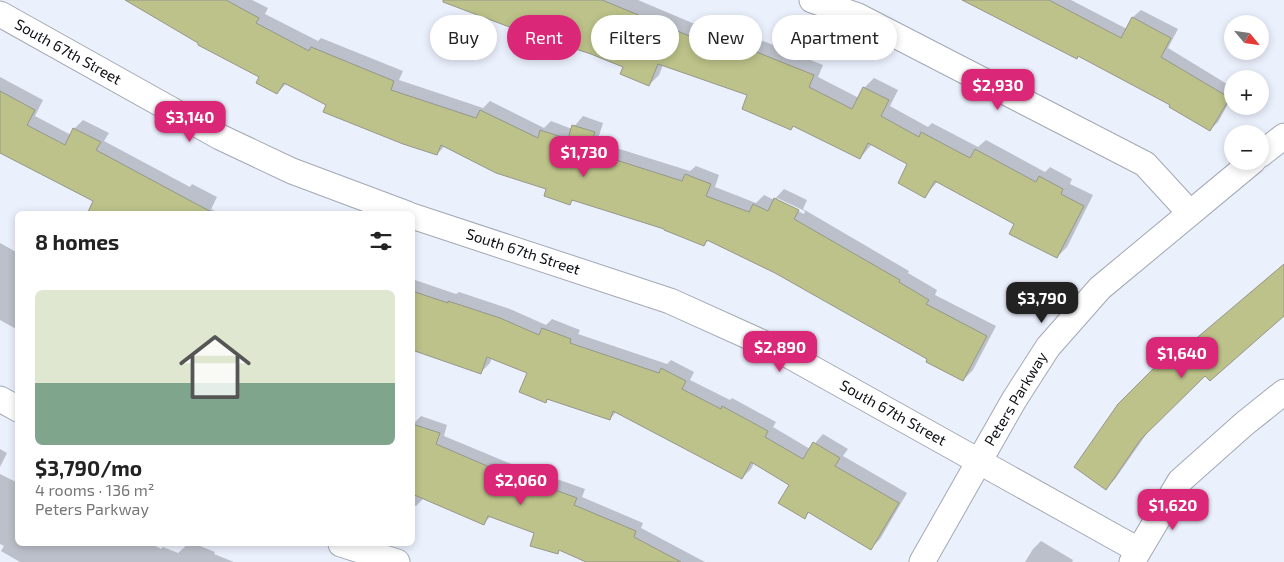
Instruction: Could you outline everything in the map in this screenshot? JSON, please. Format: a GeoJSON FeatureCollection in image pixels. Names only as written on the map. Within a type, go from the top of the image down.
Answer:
{"type":"FeatureCollection","features":[{"type":"Feature","properties":{"kind":"street"},"geometry":{"type":"LineString","coordinates":[[812,0],[858,16],[1145,164],[1190,213]]}},
{"type":"Feature","properties":{"kind":"street","name":"South 67th Street"},"geometry":{"type":"LineString","coordinates":[[0,14],[220,137],[292,171],[399,211]]}},
{"type":"Feature","properties":{"kind":"street"},"geometry":{"type":"LineString","coordinates":[[1269,148],[1284,136]]}},
{"type":"Feature","properties":{"kind":"street","name":"Peters Parkway"},"geometry":{"type":"LineString","coordinates":[[922,562],[1014,400],[1048,347],[1100,288],[1242,170]]}},
{"type":"Feature","properties":{"kind":"street","name":"South 67th Street"},"geometry":{"type":"LineString","coordinates":[[415,217],[670,301],[781,351],[979,461],[1135,556]]}},
{"type":"Feature","properties":{"kind":"street"},"geometry":{"type":"LineString","coordinates":[[1135,556],[1180,481],[1244,424],[1284,392]]}},
{"type":"Feature","properties":{"kind":"street"},"geometry":{"type":"LineString","coordinates":[[0,399],[15,407]]}},
{"type":"Feature","properties":{"kind":"street"},"geometry":{"type":"LineString","coordinates":[[347,546],[397,562]]}},
{"type":"Feature","properties":{"kind":"building"},"geometry":{"type":"Polygon","coordinates":[[[125,0],[226,0],[259,18],[256,23],[309,51],[311,47],[394,81],[391,90],[476,118],[480,110],[538,138],[540,130],[568,139],[572,125],[595,132],[588,151],[682,181],[685,174],[711,184],[706,196],[749,212],[753,204],[768,211],[774,198],[799,210],[794,219],[900,280],[899,282],[929,300],[926,304],[987,336],[963,381],[926,362],[927,359],[775,273],[707,240],[704,246],[664,229],[572,200],[570,205],[544,196],[546,189],[496,173],[441,145],[437,155],[403,144],[323,112],[326,105],[284,83],[277,94],[256,83],[259,77],[198,45],[198,43],[125,0]]]}},
{"type":"Feature","properties":{"kind":"building"},"geometry":{"type":"Polygon","coordinates":[[[443,0],[602,0],[638,15],[591,15],[591,54],[581,51],[581,15],[507,15],[507,26],[497,22],[497,15],[478,15],[443,2],[443,0]]]}},
{"type":"Feature","properties":{"kind":"building"},"geometry":{"type":"Polygon","coordinates":[[[962,0],[1049,0],[1121,38],[1132,17],[1171,38],[1161,57],[1224,94],[1224,108],[1210,131],[1169,107],[1170,105],[1078,56],[1077,59],[962,0]]]}},
{"type":"Feature","properties":{"kind":"building"},"geometry":{"type":"Polygon","coordinates":[[[679,32],[689,36],[689,60],[762,60],[762,54],[772,58],[772,60],[776,60],[814,75],[809,87],[852,109],[863,87],[889,100],[881,116],[919,137],[921,132],[970,158],[975,149],[1036,182],[1039,176],[1063,189],[1061,194],[1084,206],[1057,258],[1009,234],[1014,224],[935,181],[925,198],[898,183],[907,164],[868,143],[860,159],[793,126],[791,130],[742,109],[747,95],[658,64],[649,86],[620,74],[623,67],[606,60],[679,60],[679,32]]]}},
{"type":"Feature","properties":{"kind":"building"},"geometry":{"type":"Polygon","coordinates":[[[0,91],[35,110],[27,125],[65,145],[73,128],[101,142],[96,150],[209,211],[88,211],[93,201],[0,153],[0,91]]]}},
{"type":"Feature","properties":{"kind":"building"},"geometry":{"type":"Polygon","coordinates":[[[1284,264],[1284,316],[1210,381],[1205,376],[1141,439],[1106,490],[1074,467],[1118,404],[1162,360],[1166,364],[1284,264]]]}},
{"type":"Feature","properties":{"kind":"building"},"geometry":{"type":"Polygon","coordinates":[[[415,292],[500,318],[539,335],[542,328],[571,339],[570,343],[659,373],[661,368],[686,381],[682,389],[721,409],[722,406],[768,431],[765,437],[803,459],[813,442],[840,458],[835,466],[899,503],[871,550],[808,512],[805,519],[778,503],[789,485],[751,462],[742,479],[613,411],[610,420],[547,399],[546,403],[519,392],[527,373],[487,357],[481,374],[415,351],[415,292]]]}},
{"type":"Feature","properties":{"kind":"building"},"geometry":{"type":"Polygon","coordinates":[[[415,425],[440,433],[436,444],[529,484],[531,481],[577,498],[574,505],[636,531],[634,537],[681,562],[586,562],[559,550],[558,554],[530,546],[534,533],[488,516],[484,525],[415,495],[415,425]]]}}]}
